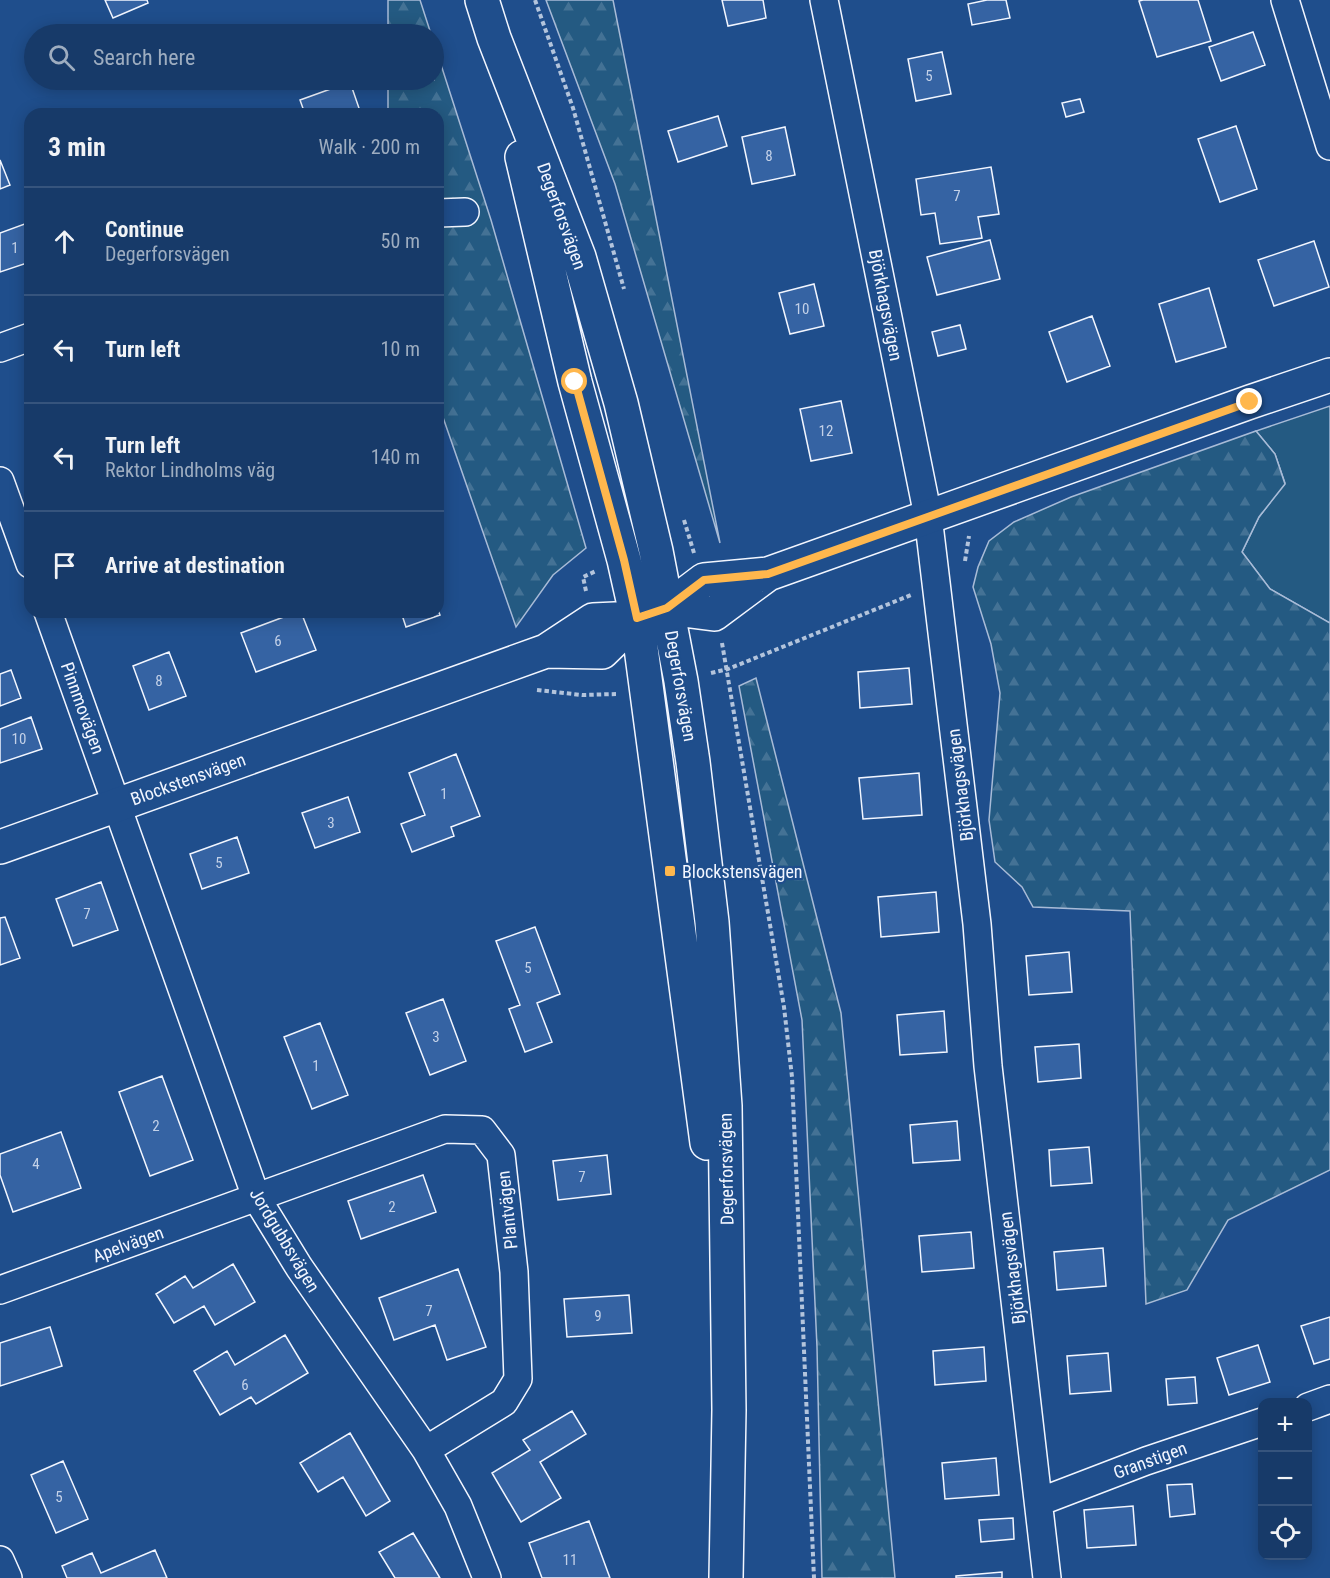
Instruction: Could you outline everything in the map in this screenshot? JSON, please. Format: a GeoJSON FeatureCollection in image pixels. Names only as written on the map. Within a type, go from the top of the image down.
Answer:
{"type":"FeatureCollection","features":[{"type":"Feature","properties":{"kind":"main road","name":"Degerforsvägen"},"geometry":{"type":"LineString","coordinates":[[482,0],[494,38],[575,382],[624,560],[652,613],[681,681],[712,922],[725,1106],[729,1410],[726,1578]]}},
{"type":"Feature","properties":{"kind":"main road"},"geometry":{"type":"LineString","coordinates":[[652,613],[704,580],[768,574],[1330,375]]}},
{"type":"Feature","properties":{"kind":"main road","name":"Blockstensvägen"},"geometry":{"type":"LineString","coordinates":[[0,846],[546,651],[593,620],[652,613]]}},
{"type":"Feature","properties":{"kind":"street","name":"Björkhagsvägen"},"geometry":{"type":"LineString","coordinates":[[824,0],[928,516],[977,924],[988,1065],[1047,1578]]}},
{"type":"Feature","properties":{"kind":"street"},"geometry":{"type":"LineString","coordinates":[[1286,0],[1330,146]]}},
{"type":"Feature","properties":{"kind":"street"},"geometry":{"type":"LineString","coordinates":[[444,213],[465,212]]}},
{"type":"Feature","properties":{"kind":"street"},"geometry":{"type":"LineString","coordinates":[[0,348],[24,339]]}},
{"type":"Feature","properties":{"kind":"street"},"geometry":{"type":"LineString","coordinates":[[0,481],[24,547]]}},
{"type":"Feature","properties":{"kind":"street","name":"Pinnmovägen"},"geometry":{"type":"LineString","coordinates":[[50,618],[117,804]]}},
{"type":"Feature","properties":{"kind":"street","name":"Jordgubbsvägen"},"geometry":{"type":"LineString","coordinates":[[117,804],[256,1197],[298,1267],[426,1450],[458,1506],[487,1578]]}},
{"type":"Feature","properties":{"kind":"street","name":"Plantvägen"},"geometry":{"type":"LineString","coordinates":[[256,1197],[445,1129],[482,1130],[501,1155],[514,1272],[518,1379],[504,1402],[426,1450]]}},
{"type":"Feature","properties":{"kind":"street","name":"Apelvägen"},"geometry":{"type":"LineString","coordinates":[[0,1290],[256,1197]]}},
{"type":"Feature","properties":{"kind":"street"},"geometry":{"type":"LineString","coordinates":[[1312,1406],[1330,1399]]}},
{"type":"Feature","properties":{"kind":"street","name":"Granstigen"},"geometry":{"type":"LineString","coordinates":[[1039,1502],[1146,1461],[1258,1424]]}},
{"type":"Feature","properties":{"kind":"street"},"geometry":{"type":"LineString","coordinates":[[0,1560],[8,1578]]}},
{"type":"Feature","properties":{"kind":"path"},"geometry":{"type":"LineString","coordinates":[[728,669],[936,584]]}},
{"type":"Feature","properties":{"kind":"path"},"geometry":{"type":"LineString","coordinates":[[720,634],[728,669],[784,1007],[792,1077],[814,1578]]}},
{"type":"Feature","properties":{"kind":"green space"},"geometry":{"type":"Polygon","coordinates":[[[388,0],[420,0],[428,24],[388,24],[388,0]]]}},
{"type":"Feature","properties":{"kind":"green space"},"geometry":{"type":"Polygon","coordinates":[[[546,0],[613,0],[720,543],[615,184],[546,0]]]}},
{"type":"Feature","properties":{"kind":"green space"},"geometry":{"type":"Polygon","coordinates":[[[444,74],[491,220],[586,548],[553,575],[516,627],[444,420],[444,108],[388,108],[388,90],[444,90],[444,74]]]}},
{"type":"Feature","properties":{"kind":"green space"},"geometry":{"type":"Polygon","coordinates":[[[1330,406],[1330,623],[1270,589],[1242,552],[1259,517],[1285,483],[1275,454],[1256,431],[1330,406]]]}},
{"type":"Feature","properties":{"kind":"green space"},"geometry":{"type":"Polygon","coordinates":[[[1256,431],[1275,454],[1285,484],[1259,517],[1242,552],[1270,589],[1330,623],[1330,1170],[1228,1220],[1187,1290],[1146,1304],[1130,911],[1033,907],[1022,887],[995,862],[989,820],[1000,693],[991,644],[973,587],[978,567],[989,541],[1014,522],[1071,497],[1256,431]]]}},
{"type":"Feature","properties":{"kind":"green space"},"geometry":{"type":"Polygon","coordinates":[[[756,678],[841,1013],[895,1578],[822,1578],[817,1347],[802,1020],[739,686],[756,678]]]}},
{"type":"Feature","properties":{"kind":"building"},"geometry":{"type":"Polygon","coordinates":[[[105,0],[147,0],[148,3],[113,18],[105,0]]]}},
{"type":"Feature","properties":{"kind":"building"},"geometry":{"type":"Polygon","coordinates":[[[722,0],[763,0],[766,18],[728,26],[722,0]]]}},
{"type":"Feature","properties":{"kind":"building"},"geometry":{"type":"Polygon","coordinates":[[[987,0],[1006,0],[1010,18],[972,25],[968,4],[987,0]]]}},
{"type":"Feature","properties":{"kind":"building"},"geometry":{"type":"Polygon","coordinates":[[[1198,0],[1211,41],[1157,57],[1139,1],[1198,0]]]}},
{"type":"Feature","properties":{"kind":"building"},"geometry":{"type":"Polygon","coordinates":[[[1253,32],[1265,65],[1221,81],[1209,47],[1253,32]]]}},
{"type":"Feature","properties":{"kind":"building"},"geometry":{"type":"Polygon","coordinates":[[[942,52],[951,94],[916,101],[908,59],[942,52]]]}},
{"type":"Feature","properties":{"kind":"building"},"geometry":{"type":"Polygon","coordinates":[[[328,90],[353,90],[359,108],[303,108],[300,100],[328,90]]]}},
{"type":"Feature","properties":{"kind":"building"},"geometry":{"type":"Polygon","coordinates":[[[1080,99],[1084,112],[1066,117],[1062,103],[1080,99]]]}},
{"type":"Feature","properties":{"kind":"building"},"geometry":{"type":"Polygon","coordinates":[[[718,116],[727,146],[678,162],[668,131],[718,116]]]}},
{"type":"Feature","properties":{"kind":"building"},"geometry":{"type":"Polygon","coordinates":[[[1236,126],[1257,189],[1220,202],[1198,139],[1236,126]]]}},
{"type":"Feature","properties":{"kind":"building"},"geometry":{"type":"Polygon","coordinates":[[[785,127],[795,175],[752,184],[742,137],[785,127]]]}},
{"type":"Feature","properties":{"kind":"building"},"geometry":{"type":"Polygon","coordinates":[[[0,160],[10,185],[0,189],[0,160]]]}},
{"type":"Feature","properties":{"kind":"building"},"geometry":{"type":"Polygon","coordinates":[[[991,167],[999,214],[978,217],[982,238],[940,244],[935,213],[921,215],[916,179],[991,167]]]}},
{"type":"Feature","properties":{"kind":"building"},"geometry":{"type":"Polygon","coordinates":[[[24,224],[24,264],[0,272],[0,233],[24,224]]]}},
{"type":"Feature","properties":{"kind":"building"},"geometry":{"type":"Polygon","coordinates":[[[990,240],[1000,279],[937,295],[927,257],[990,240]]]}},
{"type":"Feature","properties":{"kind":"building"},"geometry":{"type":"Polygon","coordinates":[[[1314,241],[1329,287],[1274,306],[1258,260],[1314,241]]]}},
{"type":"Feature","properties":{"kind":"building"},"geometry":{"type":"Polygon","coordinates":[[[814,284],[824,326],[790,334],[779,293],[814,284]]]}},
{"type":"Feature","properties":{"kind":"building"},"geometry":{"type":"Polygon","coordinates":[[[1209,288],[1226,347],[1176,362],[1159,304],[1209,288]]]}},
{"type":"Feature","properties":{"kind":"building"},"geometry":{"type":"Polygon","coordinates":[[[1092,316],[1110,366],[1067,382],[1049,332],[1092,316]]]}},
{"type":"Feature","properties":{"kind":"building"},"geometry":{"type":"Polygon","coordinates":[[[960,325],[966,349],[938,356],[932,332],[960,325]]]}},
{"type":"Feature","properties":{"kind":"building"},"geometry":{"type":"Polygon","coordinates":[[[841,401],[852,453],[811,461],[800,409],[841,401]]]}},
{"type":"Feature","properties":{"kind":"building"},"geometry":{"type":"Polygon","coordinates":[[[281,618],[303,618],[316,650],[256,672],[241,633],[281,618]]]}},
{"type":"Feature","properties":{"kind":"building"},"geometry":{"type":"Polygon","coordinates":[[[403,618],[432,618],[406,627],[403,618]]]}},
{"type":"Feature","properties":{"kind":"building"},"geometry":{"type":"Polygon","coordinates":[[[169,652],[186,696],[149,710],[133,666],[169,652]]]}},
{"type":"Feature","properties":{"kind":"building"},"geometry":{"type":"Polygon","coordinates":[[[909,668],[912,704],[860,708],[858,672],[909,668]]]}},
{"type":"Feature","properties":{"kind":"building"},"geometry":{"type":"Polygon","coordinates":[[[11,670],[21,698],[0,706],[0,674],[11,670]]]}},
{"type":"Feature","properties":{"kind":"building"},"geometry":{"type":"Polygon","coordinates":[[[31,717],[42,749],[0,763],[0,729],[31,717]]]}},
{"type":"Feature","properties":{"kind":"building"},"geometry":{"type":"Polygon","coordinates":[[[456,754],[480,816],[451,827],[454,836],[412,852],[401,824],[425,815],[409,773],[456,754]]]}},
{"type":"Feature","properties":{"kind":"building"},"geometry":{"type":"Polygon","coordinates":[[[919,773],[922,815],[863,819],[859,778],[919,773]]]}},
{"type":"Feature","properties":{"kind":"building"},"geometry":{"type":"Polygon","coordinates":[[[348,797],[360,832],[315,848],[302,813],[348,797]]]}},
{"type":"Feature","properties":{"kind":"building"},"geometry":{"type":"Polygon","coordinates":[[[237,837],[249,873],[202,889],[190,854],[237,837]]]}},
{"type":"Feature","properties":{"kind":"building"},"geometry":{"type":"Polygon","coordinates":[[[101,882],[118,930],[73,946],[56,899],[101,882]]]}},
{"type":"Feature","properties":{"kind":"building"},"geometry":{"type":"Polygon","coordinates":[[[936,892],[939,932],[881,937],[878,897],[936,892]]]}},
{"type":"Feature","properties":{"kind":"building"},"geometry":{"type":"Polygon","coordinates":[[[5,917],[20,958],[0,965],[0,918],[5,917]]]}},
{"type":"Feature","properties":{"kind":"building"},"geometry":{"type":"Polygon","coordinates":[[[535,927],[560,994],[537,1003],[552,1042],[525,1052],[509,1009],[520,1005],[496,941],[535,927]]]}},
{"type":"Feature","properties":{"kind":"building"},"geometry":{"type":"Polygon","coordinates":[[[1069,952],[1072,992],[1029,995],[1026,956],[1069,952]]]}},
{"type":"Feature","properties":{"kind":"building"},"geometry":{"type":"Polygon","coordinates":[[[443,999],[466,1061],[430,1075],[406,1013],[443,999]]]}},
{"type":"Feature","properties":{"kind":"building"},"geometry":{"type":"Polygon","coordinates":[[[944,1011],[947,1052],[900,1055],[897,1015],[944,1011]]]}},
{"type":"Feature","properties":{"kind":"building"},"geometry":{"type":"Polygon","coordinates":[[[320,1023],[348,1095],[312,1109],[284,1037],[320,1023]]]}},
{"type":"Feature","properties":{"kind":"building"},"geometry":{"type":"Polygon","coordinates":[[[1079,1044],[1081,1078],[1038,1082],[1035,1047],[1079,1044]]]}},
{"type":"Feature","properties":{"kind":"building"},"geometry":{"type":"Polygon","coordinates":[[[162,1076],[193,1160],[150,1176],[119,1092],[162,1076]]]}},
{"type":"Feature","properties":{"kind":"building"},"geometry":{"type":"Polygon","coordinates":[[[957,1121],[960,1160],[913,1163],[910,1125],[957,1121]]]}},
{"type":"Feature","properties":{"kind":"building"},"geometry":{"type":"Polygon","coordinates":[[[61,1132],[81,1188],[13,1212],[0,1175],[0,1154],[61,1132]]]}},
{"type":"Feature","properties":{"kind":"building"},"geometry":{"type":"Polygon","coordinates":[[[1089,1147],[1092,1183],[1051,1186],[1049,1150],[1089,1147]]]}},
{"type":"Feature","properties":{"kind":"building"},"geometry":{"type":"Polygon","coordinates":[[[607,1155],[611,1194],[558,1200],[553,1161],[607,1155]]]}},
{"type":"Feature","properties":{"kind":"building"},"geometry":{"type":"Polygon","coordinates":[[[423,1175],[436,1212],[361,1239],[348,1201],[423,1175]]]}},
{"type":"Feature","properties":{"kind":"building"},"geometry":{"type":"Polygon","coordinates":[[[971,1232],[974,1268],[922,1272],[919,1236],[971,1232]]]}},
{"type":"Feature","properties":{"kind":"building"},"geometry":{"type":"Polygon","coordinates":[[[1103,1248],[1106,1286],[1057,1290],[1054,1252],[1103,1248]]]}},
{"type":"Feature","properties":{"kind":"building"},"geometry":{"type":"Polygon","coordinates":[[[233,1264],[255,1302],[215,1325],[204,1306],[174,1323],[156,1294],[185,1276],[193,1288],[233,1264]]]}},
{"type":"Feature","properties":{"kind":"building"},"geometry":{"type":"Polygon","coordinates":[[[458,1269],[486,1347],[447,1360],[435,1325],[394,1340],[379,1298],[458,1269]]]}},
{"type":"Feature","properties":{"kind":"building"},"geometry":{"type":"Polygon","coordinates":[[[629,1295],[632,1333],[567,1337],[564,1299],[629,1295]]]}},
{"type":"Feature","properties":{"kind":"building"},"geometry":{"type":"Polygon","coordinates":[[[1330,1317],[1330,1359],[1314,1364],[1301,1326],[1330,1317]]]}},
{"type":"Feature","properties":{"kind":"building"},"geometry":{"type":"Polygon","coordinates":[[[50,1327],[62,1366],[0,1386],[0,1343],[50,1327]]]}},
{"type":"Feature","properties":{"kind":"building"},"geometry":{"type":"Polygon","coordinates":[[[285,1335],[308,1373],[256,1404],[251,1397],[220,1415],[194,1371],[227,1351],[235,1365],[285,1335]]]}},
{"type":"Feature","properties":{"kind":"building"},"geometry":{"type":"Polygon","coordinates":[[[1258,1345],[1270,1382],[1229,1395],[1217,1358],[1258,1345]]]}},
{"type":"Feature","properties":{"kind":"building"},"geometry":{"type":"Polygon","coordinates":[[[984,1347],[986,1381],[935,1385],[933,1351],[984,1347]]]}},
{"type":"Feature","properties":{"kind":"building"},"geometry":{"type":"Polygon","coordinates":[[[1108,1353],[1111,1391],[1070,1394],[1067,1356],[1108,1353]]]}},
{"type":"Feature","properties":{"kind":"building"},"geometry":{"type":"Polygon","coordinates":[[[1195,1377],[1197,1403],[1168,1405],[1166,1379],[1195,1377]]]}},
{"type":"Feature","properties":{"kind":"building"},"geometry":{"type":"Polygon","coordinates":[[[572,1411],[586,1434],[540,1462],[561,1498],[521,1522],[492,1473],[530,1450],[523,1440],[572,1411]]]}},
{"type":"Feature","properties":{"kind":"building"},"geometry":{"type":"Polygon","coordinates":[[[350,1433],[390,1501],[366,1516],[343,1477],[318,1492],[300,1463],[350,1433]]]}},
{"type":"Feature","properties":{"kind":"building"},"geometry":{"type":"Polygon","coordinates":[[[996,1458],[999,1495],[945,1499],[942,1463],[996,1458]]]}},
{"type":"Feature","properties":{"kind":"building"},"geometry":{"type":"Polygon","coordinates":[[[63,1461],[88,1519],[56,1533],[31,1475],[63,1461]]]}},
{"type":"Feature","properties":{"kind":"building"},"geometry":{"type":"Polygon","coordinates":[[[1192,1484],[1195,1514],[1170,1517],[1167,1485],[1192,1484]]]}},
{"type":"Feature","properties":{"kind":"building"},"geometry":{"type":"Polygon","coordinates":[[[1133,1506],[1136,1545],[1087,1548],[1084,1510],[1133,1506]]]}},
{"type":"Feature","properties":{"kind":"building"},"geometry":{"type":"Polygon","coordinates":[[[1013,1518],[1014,1539],[981,1542],[979,1520],[1013,1518]]]}},
{"type":"Feature","properties":{"kind":"building"},"geometry":{"type":"Polygon","coordinates":[[[589,1521],[610,1578],[542,1578],[529,1543],[589,1521]]]}},
{"type":"Feature","properties":{"kind":"building"},"geometry":{"type":"Polygon","coordinates":[[[413,1533],[440,1578],[395,1578],[379,1552],[413,1533]]]}},
{"type":"Feature","properties":{"kind":"building"},"geometry":{"type":"Polygon","coordinates":[[[155,1550],[167,1578],[67,1578],[62,1566],[92,1553],[101,1573],[155,1550]]]}},
{"type":"Feature","properties":{"kind":"building"},"geometry":{"type":"Polygon","coordinates":[[[1002,1572],[1002,1578],[956,1578],[956,1576],[1002,1572]]]}},
{"type":"Feature","properties":{"kind":"place","name":"Blockstensvägen"},"geometry":{"type":"Point","coordinates":[670,871]}},
{"type":"Feature","properties":{"kind":"route"},"geometry":{"type":"LineString","coordinates":[[575,382],[624,560],[637,618],[667,608],[704,580],[768,574],[1250,402]]}}]}
